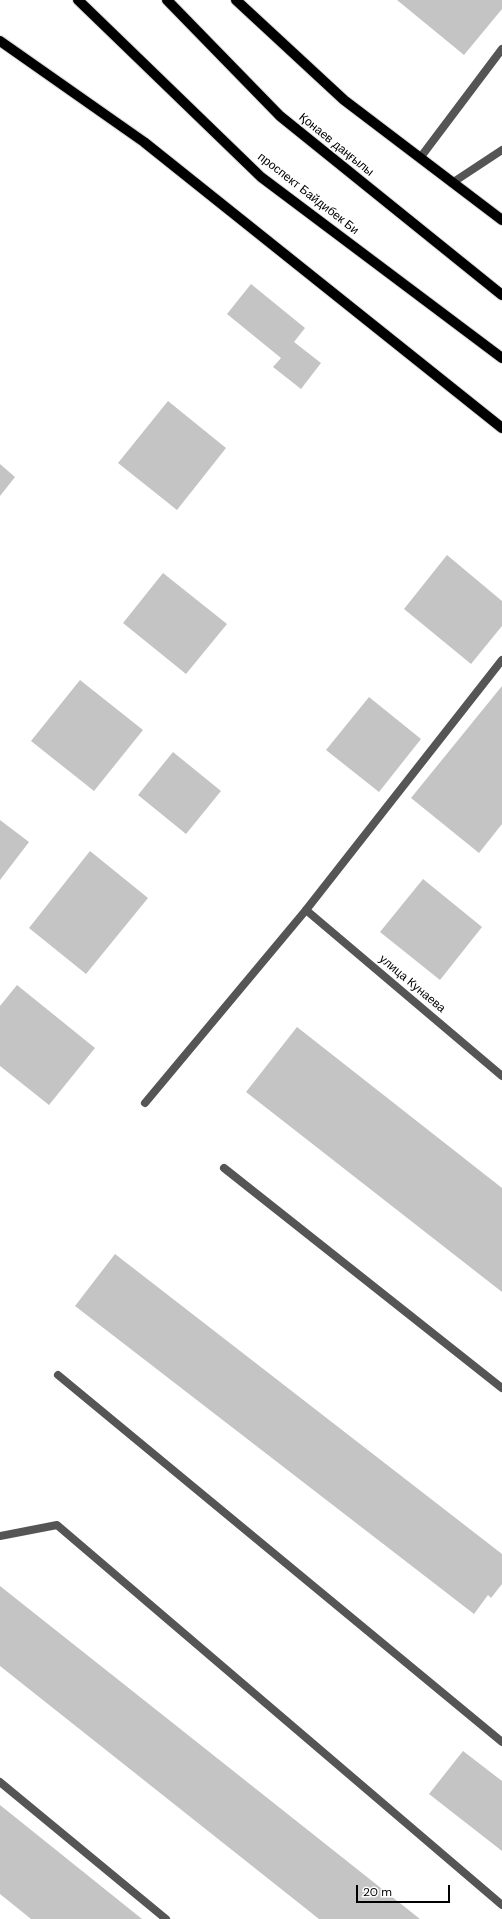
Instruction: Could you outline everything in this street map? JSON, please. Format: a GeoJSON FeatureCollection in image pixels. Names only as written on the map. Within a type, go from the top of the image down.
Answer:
{"type":"FeatureCollection","features":[{"type":"Feature","properties":{"kind":"main road","name":"проспект Байдибек Би"},"geometry":{"type":"LineString","coordinates":[[78,0],[261,177],[502,358]]}},
{"type":"Feature","properties":{"kind":"main road","name":"Қонаев даңғылы"},"geometry":{"type":"LineString","coordinates":[[167,0],[280,116],[502,295]]}},
{"type":"Feature","properties":{"kind":"main road"},"geometry":{"type":"LineString","coordinates":[[236,0],[344,100],[502,220]]}},
{"type":"Feature","properties":{"kind":"main road"},"geometry":{"type":"LineString","coordinates":[[0,41],[144,142],[502,428]]}},
{"type":"Feature","properties":{"kind":"street"},"geometry":{"type":"LineString","coordinates":[[420,158],[502,49]]}},
{"type":"Feature","properties":{"kind":"street"},"geometry":{"type":"LineString","coordinates":[[452,182],[502,150]]}},
{"type":"Feature","properties":{"kind":"street"},"geometry":{"type":"LineString","coordinates":[[145,1103],[306,910],[502,660]]}},
{"type":"Feature","properties":{"kind":"street","name":"улица Кунаева"},"geometry":{"type":"LineString","coordinates":[[306,910],[502,1076]]}},
{"type":"Feature","properties":{"kind":"street"},"geometry":{"type":"LineString","coordinates":[[224,1168],[502,1388]]}},
{"type":"Feature","properties":{"kind":"street"},"geometry":{"type":"LineString","coordinates":[[58,1375],[502,1742]]}},
{"type":"Feature","properties":{"kind":"street"},"geometry":{"type":"LineString","coordinates":[[0,1536],[58,1525],[502,1905]]}},
{"type":"Feature","properties":{"kind":"street"},"geometry":{"type":"LineString","coordinates":[[0,1782],[166,1919]]}},
{"type":"Feature","properties":{"kind":"building"},"geometry":{"type":"Polygon","coordinates":[[[397,0],[502,0],[502,9],[464,55],[397,0]]]}},
{"type":"Feature","properties":{"kind":"building"},"geometry":{"type":"Polygon","coordinates":[[[251,284],[305,328],[294,342],[321,363],[301,389],[273,367],[281,358],[227,314],[251,284]]]}},
{"type":"Feature","properties":{"kind":"building"},"geometry":{"type":"Polygon","coordinates":[[[168,401],[226,448],[177,510],[118,463],[168,401]]]}},
{"type":"Feature","properties":{"kind":"building"},"geometry":{"type":"Polygon","coordinates":[[[0,464],[15,477],[0,496],[0,464]]]}},
{"type":"Feature","properties":{"kind":"building"},"geometry":{"type":"Polygon","coordinates":[[[447,555],[502,601],[502,626],[471,664],[404,609],[447,555]]]}},
{"type":"Feature","properties":{"kind":"building"},"geometry":{"type":"Polygon","coordinates":[[[163,573],[227,624],[186,674],[123,623],[163,573]]]}},
{"type":"Feature","properties":{"kind":"building"},"geometry":{"type":"Polygon","coordinates":[[[80,680],[143,730],[94,791],[31,741],[80,680]]]}},
{"type":"Feature","properties":{"kind":"building"},"geometry":{"type":"Polygon","coordinates":[[[502,686],[502,824],[479,853],[411,798],[502,686]]]}},
{"type":"Feature","properties":{"kind":"building"},"geometry":{"type":"Polygon","coordinates":[[[369,697],[421,739],[379,792],[326,750],[369,697]]]}},
{"type":"Feature","properties":{"kind":"building"},"geometry":{"type":"Polygon","coordinates":[[[173,752],[221,791],[186,834],[138,795],[173,752]]]}},
{"type":"Feature","properties":{"kind":"building"},"geometry":{"type":"Polygon","coordinates":[[[0,820],[29,842],[0,880],[0,820]]]}},
{"type":"Feature","properties":{"kind":"building"},"geometry":{"type":"Polygon","coordinates":[[[90,851],[148,898],[86,974],[29,928],[90,851]]]}},
{"type":"Feature","properties":{"kind":"building"},"geometry":{"type":"Polygon","coordinates":[[[423,879],[482,927],[440,980],[380,932],[423,879]]]}},
{"type":"Feature","properties":{"kind":"building"},"geometry":{"type":"Polygon","coordinates":[[[17,985],[95,1048],[49,1105],[0,1066],[0,1006],[17,985]]]}},
{"type":"Feature","properties":{"kind":"building"},"geometry":{"type":"Polygon","coordinates":[[[297,1027],[502,1188],[502,1292],[246,1092],[297,1027]]]}},
{"type":"Feature","properties":{"kind":"building"},"geometry":{"type":"Polygon","coordinates":[[[115,1254],[502,1554],[502,1584],[491,1598],[488,1595],[474,1614],[75,1306],[115,1254]]]}},
{"type":"Feature","properties":{"kind":"building"},"geometry":{"type":"Polygon","coordinates":[[[0,1586],[420,1919],[319,1919],[0,1666],[0,1586]]]}},
{"type":"Feature","properties":{"kind":"building"},"geometry":{"type":"Polygon","coordinates":[[[463,1751],[502,1781],[502,1851],[429,1794],[463,1751]]]}},
{"type":"Feature","properties":{"kind":"building"},"geometry":{"type":"Polygon","coordinates":[[[0,1805],[142,1919],[31,1919],[0,1894],[0,1805]]]}}]}
